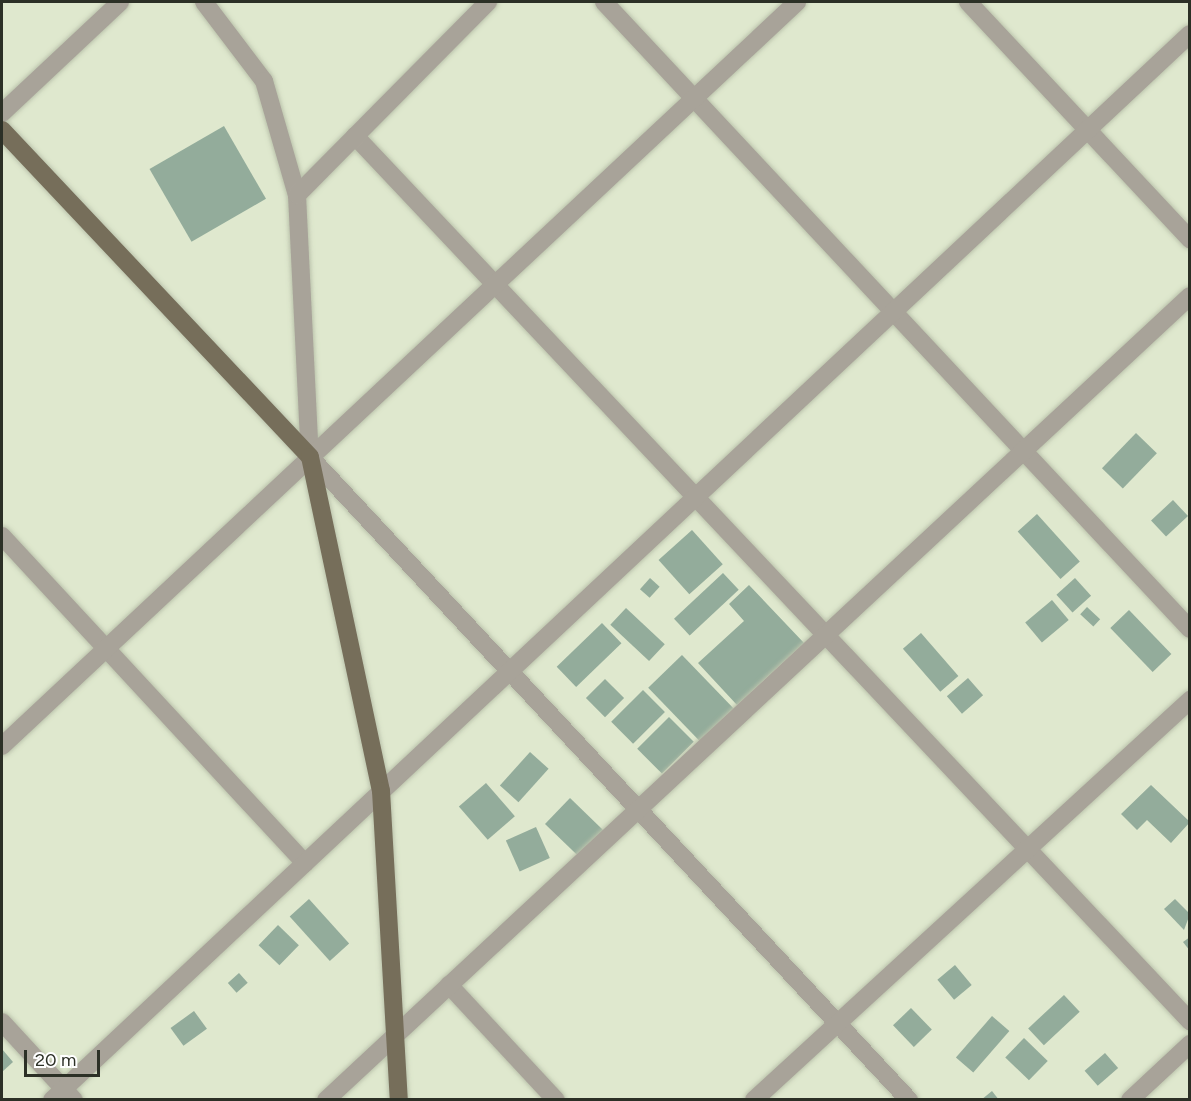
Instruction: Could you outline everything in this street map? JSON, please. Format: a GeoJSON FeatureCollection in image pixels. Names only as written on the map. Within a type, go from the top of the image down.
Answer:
{"type":"FeatureCollection","features":[{"type":"Feature","properties":{"kind":"main road"},"geometry":{"type":"LineString","coordinates":[[2,130],[310,457],[381,791],[399,1100]]}},
{"type":"Feature","properties":{"kind":"street"},"geometry":{"type":"LineString","coordinates":[[2,113],[120,2]]}},
{"type":"Feature","properties":{"kind":"street"},"geometry":{"type":"LineString","coordinates":[[204,2],[264,81],[297,195],[310,457],[909,1100]]}},
{"type":"Feature","properties":{"kind":"street"},"geometry":{"type":"LineString","coordinates":[[297,195],[488,2]]}},
{"type":"Feature","properties":{"kind":"street"},"geometry":{"type":"LineString","coordinates":[[604,2],[1190,629]]}},
{"type":"Feature","properties":{"kind":"street"},"geometry":{"type":"LineString","coordinates":[[2,746],[797,2]]}},
{"type":"Feature","properties":{"kind":"street"},"geometry":{"type":"LineString","coordinates":[[968,2],[1190,239]]}},
{"type":"Feature","properties":{"kind":"street"},"geometry":{"type":"LineString","coordinates":[[2,1022],[63,1096],[305,862],[1190,34]]}},
{"type":"Feature","properties":{"kind":"street"},"geometry":{"type":"LineString","coordinates":[[355,136],[1190,1021]]}},
{"type":"Feature","properties":{"kind":"street"},"geometry":{"type":"LineString","coordinates":[[326,1100],[1190,296]]}},
{"type":"Feature","properties":{"kind":"street"},"geometry":{"type":"LineString","coordinates":[[2,536],[305,862]]}},
{"type":"Feature","properties":{"kind":"street"},"geometry":{"type":"LineString","coordinates":[[754,1100],[1190,700]]}},
{"type":"Feature","properties":{"kind":"street"},"geometry":{"type":"LineString","coordinates":[[449,985],[556,1100]]}},
{"type":"Feature","properties":{"kind":"street"},"geometry":{"type":"LineString","coordinates":[[1130,1100],[1190,1044]]}},
{"type":"Feature","properties":{"kind":"building"},"geometry":{"type":"Polygon","coordinates":[[[224,126],[266,199],[192,242],[150,169],[224,126]]]}},
{"type":"Feature","properties":{"kind":"building"},"geometry":{"type":"Polygon","coordinates":[[[1136,433],[1157,453],[1123,488],[1102,468],[1136,433]]]}},
{"type":"Feature","properties":{"kind":"building"},"geometry":{"type":"Polygon","coordinates":[[[1173,500],[1188,516],[1166,537],[1151,520],[1173,500]]]}},
{"type":"Feature","properties":{"kind":"building"},"geometry":{"type":"Polygon","coordinates":[[[1037,514],[1080,562],[1061,579],[1018,531],[1037,514]]]}},
{"type":"Feature","properties":{"kind":"building"},"geometry":{"type":"Polygon","coordinates":[[[692,530],[723,564],[689,594],[659,560],[692,530]]]}},
{"type":"Feature","properties":{"kind":"building"},"geometry":{"type":"Polygon","coordinates":[[[723,573],[739,590],[690,636],[674,619],[723,573]]]}},
{"type":"Feature","properties":{"kind":"building"},"geometry":{"type":"Polygon","coordinates":[[[650,578],[660,587],[650,598],[640,589],[650,578]]]}},
{"type":"Feature","properties":{"kind":"building"},"geometry":{"type":"Polygon","coordinates":[[[1075,578],[1091,596],[1072,613],[1056,595],[1075,578]]]}},
{"type":"Feature","properties":{"kind":"building"},"geometry":{"type":"Polygon","coordinates":[[[749,585],[804,643],[737,705],[698,663],[744,621],[729,604],[749,585]]]}},
{"type":"Feature","properties":{"kind":"building"},"geometry":{"type":"Polygon","coordinates":[[[1052,600],[1069,620],[1042,642],[1025,622],[1052,600]]]}},
{"type":"Feature","properties":{"kind":"building"},"geometry":{"type":"Polygon","coordinates":[[[1087,607],[1100,619],[1093,627],[1080,614],[1087,607]]]}},
{"type":"Feature","properties":{"kind":"building"},"geometry":{"type":"Polygon","coordinates":[[[626,608],[665,644],[649,661],[610,625],[626,608]]]}},
{"type":"Feature","properties":{"kind":"building"},"geometry":{"type":"Polygon","coordinates":[[[1129,610],[1171,654],[1153,672],[1110,628],[1129,610]]]}},
{"type":"Feature","properties":{"kind":"building"},"geometry":{"type":"Polygon","coordinates":[[[602,623],[621,643],[576,687],[557,667],[602,623]]]}},
{"type":"Feature","properties":{"kind":"building"},"geometry":{"type":"Polygon","coordinates":[[[921,633],[958,676],[940,692],[903,649],[921,633]]]}},
{"type":"Feature","properties":{"kind":"building"},"geometry":{"type":"Polygon","coordinates":[[[682,655],[733,708],[700,741],[648,688],[682,655]]]}},
{"type":"Feature","properties":{"kind":"building"},"geometry":{"type":"Polygon","coordinates":[[[968,678],[983,695],[962,714],[947,696],[968,678]]]}},
{"type":"Feature","properties":{"kind":"building"},"geometry":{"type":"Polygon","coordinates":[[[605,679],[624,698],[605,717],[586,698],[605,679]]]}},
{"type":"Feature","properties":{"kind":"building"},"geometry":{"type":"Polygon","coordinates":[[[643,690],[665,712],[633,744],[611,722],[643,690]]]}},
{"type":"Feature","properties":{"kind":"building"},"geometry":{"type":"Polygon","coordinates":[[[669,717],[694,742],[662,774],[637,749],[669,717]]]}},
{"type":"Feature","properties":{"kind":"building"},"geometry":{"type":"Polygon","coordinates":[[[530,752],[549,769],[518,802],[500,785],[530,752]]]}},
{"type":"Feature","properties":{"kind":"building"},"geometry":{"type":"Polygon","coordinates":[[[486,783],[515,816],[488,840],[459,807],[486,783]]]}},
{"type":"Feature","properties":{"kind":"building"},"geometry":{"type":"Polygon","coordinates":[[[1151,785],[1190,822],[1171,843],[1147,820],[1137,830],[1121,814],[1151,785]]]}},
{"type":"Feature","properties":{"kind":"building"},"geometry":{"type":"Polygon","coordinates":[[[570,798],[604,831],[579,857],[545,824],[570,798]]]}},
{"type":"Feature","properties":{"kind":"building"},"geometry":{"type":"Polygon","coordinates":[[[536,827],[550,858],[520,871],[506,840],[536,827]]]}},
{"type":"Feature","properties":{"kind":"building"},"geometry":{"type":"Polygon","coordinates":[[[309,899],[349,944],[330,961],[290,916],[309,899]]]}},
{"type":"Feature","properties":{"kind":"building"},"geometry":{"type":"Polygon","coordinates":[[[1175,899],[1190,914],[1184,930],[1164,909],[1175,899]]]}},
{"type":"Feature","properties":{"kind":"building"},"geometry":{"type":"Polygon","coordinates":[[[278,925],[299,945],[279,965],[259,945],[278,925]]]}},
{"type":"Feature","properties":{"kind":"building"},"geometry":{"type":"Polygon","coordinates":[[[1190,937],[1190,951],[1183,942],[1190,937]]]}},
{"type":"Feature","properties":{"kind":"building"},"geometry":{"type":"Polygon","coordinates":[[[955,965],[972,985],[954,1000],[937,980],[955,965]]]}},
{"type":"Feature","properties":{"kind":"building"},"geometry":{"type":"Polygon","coordinates":[[[239,973],[248,983],[237,993],[228,983],[239,973]]]}},
{"type":"Feature","properties":{"kind":"building"},"geometry":{"type":"Polygon","coordinates":[[[1064,995],[1080,1012],[1044,1045],[1028,1028],[1064,995]]]}},
{"type":"Feature","properties":{"kind":"building"},"geometry":{"type":"Polygon","coordinates":[[[911,1008],[932,1030],[914,1047],[893,1025],[911,1008]]]}},
{"type":"Feature","properties":{"kind":"building"},"geometry":{"type":"Polygon","coordinates":[[[194,1011],[207,1029],[183,1046],[171,1028],[194,1011]]]}},
{"type":"Feature","properties":{"kind":"building"},"geometry":{"type":"Polygon","coordinates":[[[992,1016],[1009,1031],[973,1073],[956,1058],[992,1016]]]}},
{"type":"Feature","properties":{"kind":"building"},"geometry":{"type":"Polygon","coordinates":[[[1024,1038],[1048,1061],[1029,1080],[1005,1057],[1024,1038]]]}},
{"type":"Feature","properties":{"kind":"building"},"geometry":{"type":"Polygon","coordinates":[[[2,1049],[13,1062],[2,1072],[2,1049]]]}},
{"type":"Feature","properties":{"kind":"building"},"geometry":{"type":"Polygon","coordinates":[[[1105,1053],[1118,1068],[1098,1086],[1085,1071],[1105,1053]]]}},
{"type":"Feature","properties":{"kind":"building"},"geometry":{"type":"Polygon","coordinates":[[[992,1091],[999,1100],[981,1100],[992,1091]]]}}]}
